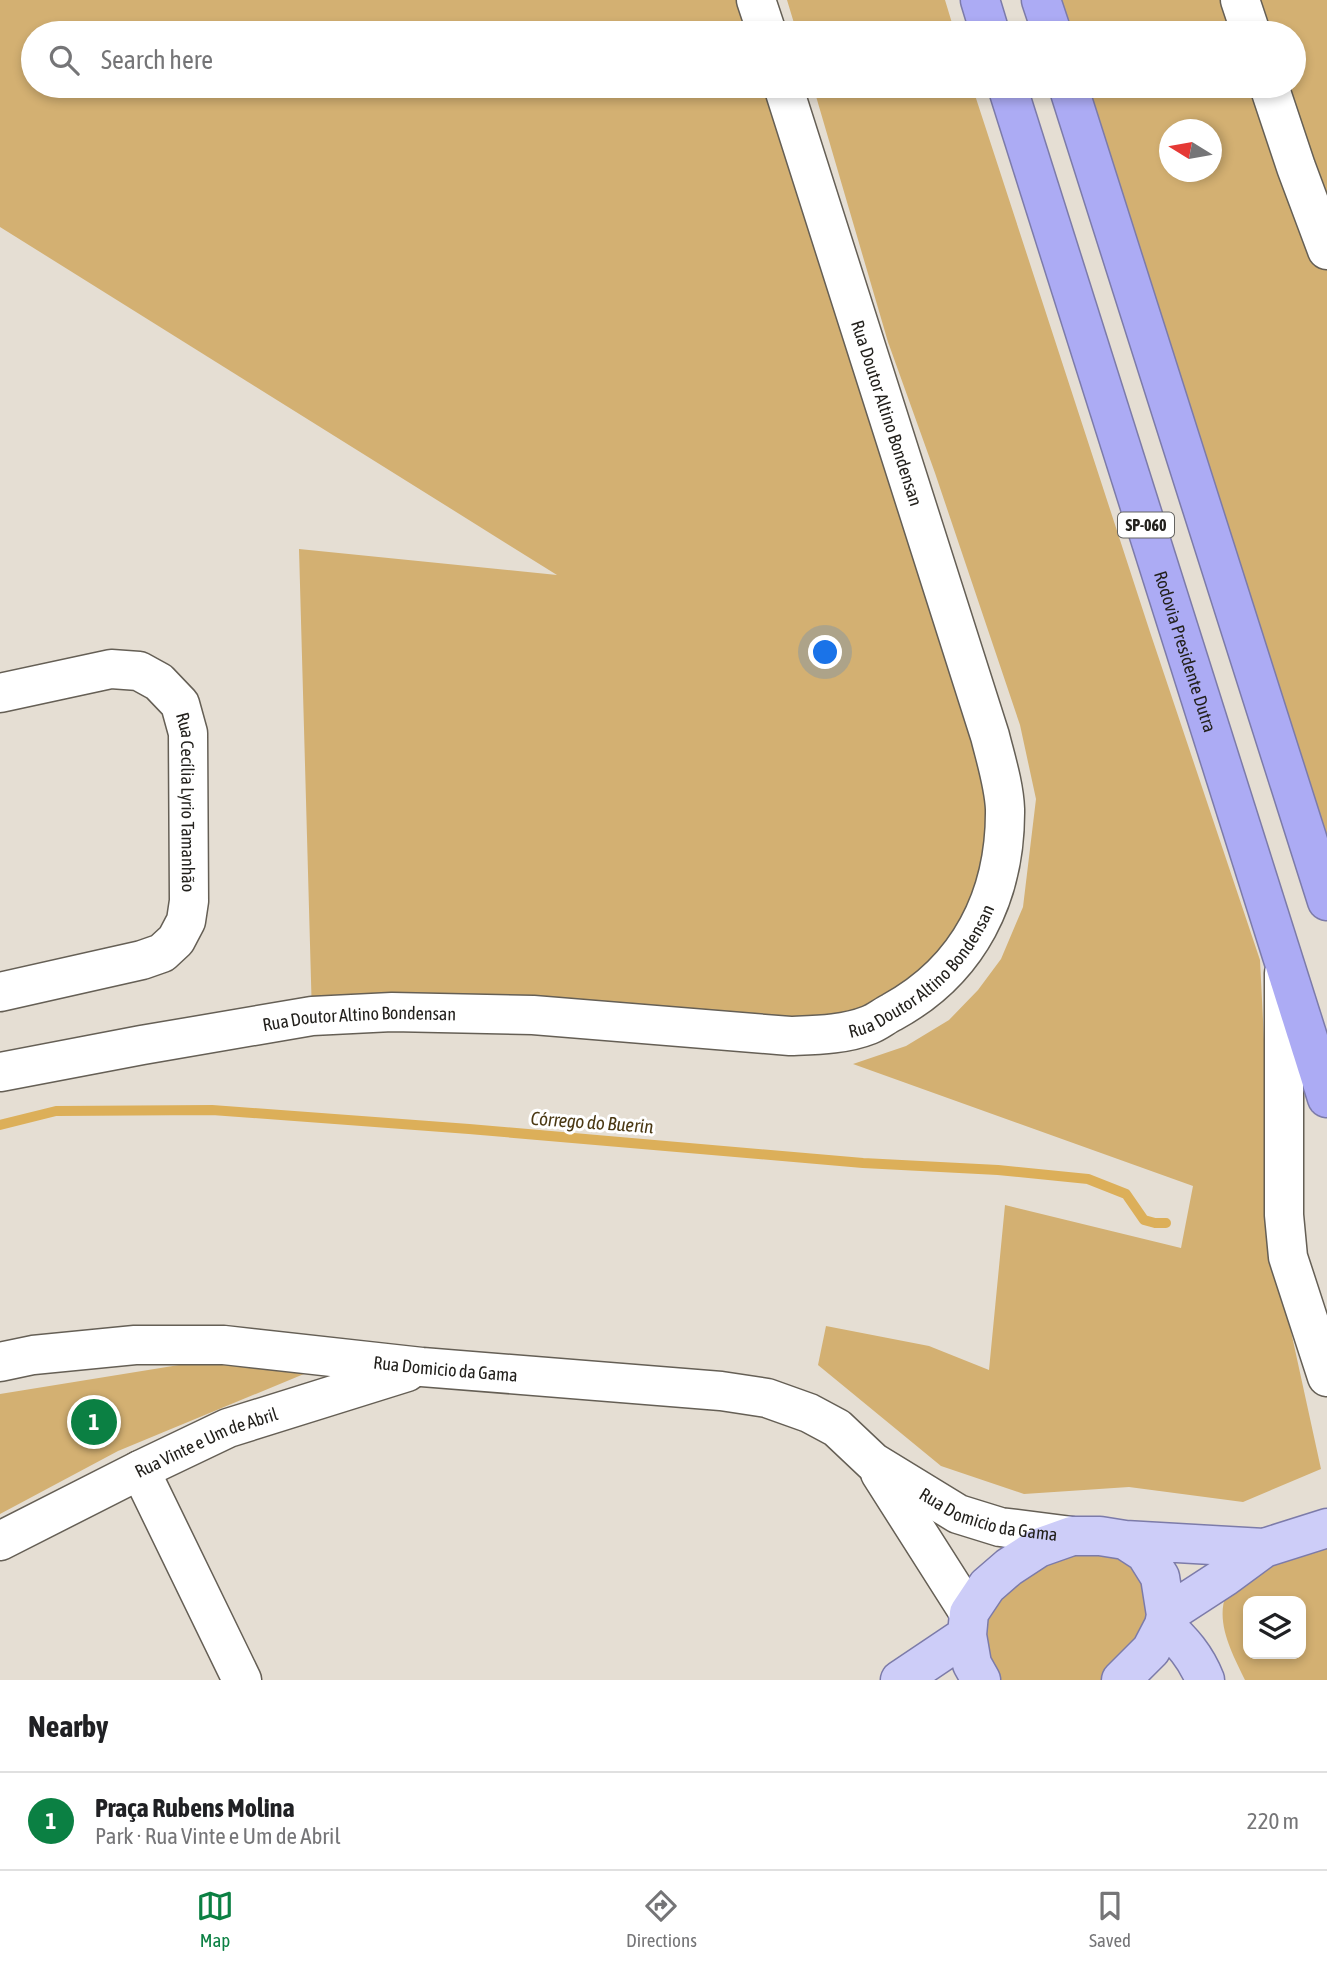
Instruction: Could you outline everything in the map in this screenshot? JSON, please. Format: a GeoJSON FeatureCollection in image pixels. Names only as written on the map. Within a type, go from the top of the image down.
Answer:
{"type":"FeatureCollection","features":[{"type":"Feature","properties":{"kind":"highway"},"geometry":{"type":"LineString","coordinates":[[980,0],[986,21]]}},
{"type":"Feature","properties":{"kind":"highway"},"geometry":{"type":"LineString","coordinates":[[1041,0],[1048,21]]}},
{"type":"Feature","properties":{"kind":"highway","name":"Rodovia Presidente Dutra"},"geometry":{"type":"LineString","coordinates":[[1011,98],[1327,1098]]}},
{"type":"Feature","properties":{"kind":"highway"},"geometry":{"type":"LineString","coordinates":[[1072,98],[1327,901]]}},
{"type":"Feature","properties":{"kind":"main road"},"geometry":{"type":"LineString","coordinates":[[1121,1680],[1151,1650],[1165,1620],[1266,1547],[1327,1528]]}},
{"type":"Feature","properties":{"kind":"main road"},"geometry":{"type":"LineString","coordinates":[[900,1680],[968,1624],[987,1586],[1038,1548],[1072,1536],[1266,1547]]}},
{"type":"Feature","properties":{"kind":"main road"},"geometry":{"type":"LineString","coordinates":[[1125,1540],[1145,1553],[1160,1577],[1165,1620],[1195,1659],[1205,1680]]}},
{"type":"Feature","properties":{"kind":"main road"},"geometry":{"type":"LineString","coordinates":[[968,1624],[972,1664],[981,1680]]}},
{"type":"Feature","properties":{"kind":"street"},"geometry":{"type":"LineString","coordinates":[[756,0],[763,21]]}},
{"type":"Feature","properties":{"kind":"street"},"geometry":{"type":"LineString","coordinates":[[1240,0],[1247,21]]}},
{"type":"Feature","properties":{"kind":"street","name":"Rua Doutor Altino Bondensan"},"geometry":{"type":"LineString","coordinates":[[0,1072],[312,1016],[392,1012],[533,1016],[790,1036],[831,1034],[868,1025],[908,1003],[953,965],[977,929],[994,890],[1003,850],[1005,807],[990,736],[787,98]]}},
{"type":"Feature","properties":{"kind":"street"},"geometry":{"type":"LineString","coordinates":[[1273,98],[1327,250]]}},
{"type":"Feature","properties":{"kind":"street","name":"Rua Cecília Lyrio Tamanhão"},"geometry":{"type":"LineString","coordinates":[[0,694],[111,669],[139,671],[159,682],[180,704],[188,733],[190,875],[186,921],[177,940],[162,954],[0,992]]}},
{"type":"Feature","properties":{"kind":"street"},"geometry":{"type":"LineString","coordinates":[[1284,964],[1284,1215],[1288,1257],[1327,1377]]}},
{"type":"Feature","properties":{"kind":"street","name":"Rua Domicio da Gama"},"geometry":{"type":"LineString","coordinates":[[0,1362],[33,1355],[135,1345],[211,1345],[422,1367],[721,1391],[767,1398],[809,1413],[837,1428],[873,1462],[958,1514],[1000,1527],[1072,1536]]}},
{"type":"Feature","properties":{"kind":"street","name":"Rua Vinte e Um de Abril"},"geometry":{"type":"LineString","coordinates":[[0,1541],[228,1428],[422,1367]]}},
{"type":"Feature","properties":{"kind":"street","name":"Rua Domicio da Gama"},"geometry":{"type":"LineString","coordinates":[[873,1462],[968,1624]]}},
{"type":"Feature","properties":{"kind":"street"},"geometry":{"type":"LineString","coordinates":[[140,1470],[242,1680]]}},
{"type":"Feature","properties":{"kind":"shaded area"},"geometry":{"type":"Polygon","coordinates":[[[0,0],[742,0],[749,21],[21,21],[21,98],[773,98],[999,772],[977,929],[868,1025],[312,1016],[299,549],[557,575],[0,227],[0,0]]]}},
{"type":"Feature","properties":{"kind":"shaded area"},"geometry":{"type":"Polygon","coordinates":[[[787,0],[945,0],[951,21],[793,21],[787,0]]]}},
{"type":"Feature","properties":{"kind":"shaded area"},"geometry":{"type":"Polygon","coordinates":[[[1041,0],[1240,0],[1247,21],[1048,21],[1041,0]]]}},
{"type":"Feature","properties":{"kind":"shaded area"},"geometry":{"type":"Polygon","coordinates":[[[1241,0],[1327,0],[1327,901],[1072,98],[1306,98],[1306,21],[1248,21],[1241,0]]]}},
{"type":"Feature","properties":{"kind":"shaded area"},"geometry":{"type":"Polygon","coordinates":[[[817,98],[976,98],[1260,960],[1270,1235],[1321,1469],[1243,1502],[1129,1487],[1024,1494],[941,1466],[818,1365],[826,1326],[929,1346],[989,1370],[1005,1205],[1181,1248],[1193,1186],[853,1064],[906,1046],[949,1020],[978,990],[1001,959],[1023,907],[1036,799],[1020,725],[888,342],[817,98]]]}},
{"type":"Feature","properties":{"kind":"shaded area"},"geometry":{"type":"Polygon","coordinates":[[[328,1364],[118,1451],[0,1514],[0,1394],[179,1365],[328,1364]]]}},
{"type":"Feature","properties":{"kind":"shaded area"},"geometry":{"type":"Polygon","coordinates":[[[1125,1540],[1166,1615],[1120,1680],[981,1680],[969,1613],[1009,1567],[1125,1540]]]}},
{"type":"Feature","properties":{"kind":"shaded area"},"geometry":{"type":"Polygon","coordinates":[[[1327,1543],[1327,1680],[1245,1680],[1224,1628],[1223,1606],[1236,1574],[1327,1543]]]}},
{"type":"Feature","properties":{"kind":"waterway","name":"Córrego do Buerin"},"geometry":{"type":"LineString","coordinates":[[0,1125],[56,1111],[212,1110],[863,1163],[998,1170],[1088,1179],[1126,1194],[1144,1220],[1166,1223]]}},
{"type":"Feature","properties":{"kind":"place","name":"Praça Rubens Molina"},"geometry":{"type":"Point","coordinates":[94,1422]}}]}
